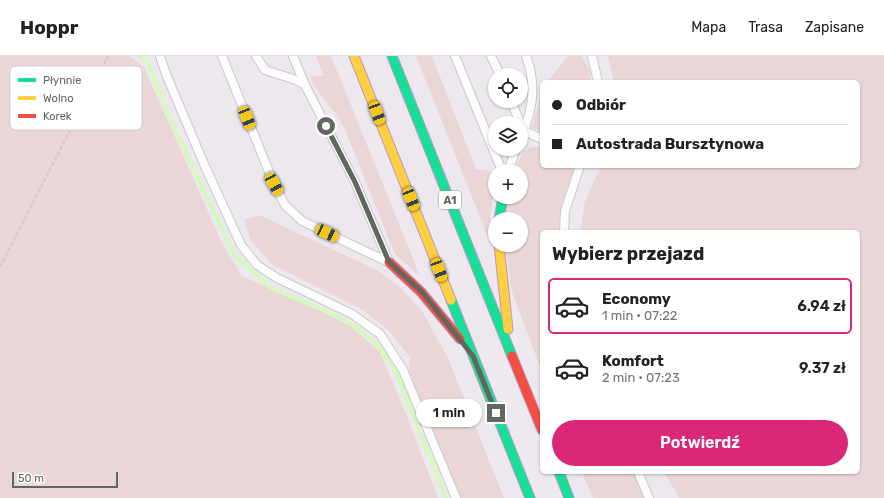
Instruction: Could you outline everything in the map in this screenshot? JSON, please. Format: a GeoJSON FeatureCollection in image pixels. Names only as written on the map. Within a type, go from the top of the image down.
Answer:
{"type":"FeatureCollection","features":[{"type":"Feature","properties":{"kind":"highway"},"geometry":{"type":"LineString","coordinates":[[354,56],[530,498]]}},
{"type":"Feature","properties":{"kind":"highway","name":"A1"},"geometry":{"type":"LineString","coordinates":[[392,56],[540,425]]}},
{"type":"Feature","properties":{"kind":"highway"},"geometry":{"type":"LineString","coordinates":[[499,252],[508,310],[508,344]]}},
{"type":"Feature","properties":{"kind":"highway"},"geometry":{"type":"LineString","coordinates":[[389,262],[422,292],[473,356]]}},
{"type":"Feature","properties":{"kind":"highway"},"geometry":{"type":"LineString","coordinates":[[560,474],[569,498]]}},
{"type":"Feature","properties":{"kind":"lane"},"geometry":{"type":"LineString","coordinates":[[160,56],[166,74],[204,164],[241,245],[257,265],[277,278],[352,314],[380,334],[403,370],[456,498]]}},
{"type":"Feature","properties":{"kind":"lane"},"geometry":{"type":"LineString","coordinates":[[222,56],[274,184],[285,205],[302,221],[389,262]]}},
{"type":"Feature","properties":{"kind":"lane"},"geometry":{"type":"LineString","coordinates":[[256,56],[265,70],[296,80],[305,85]]}},
{"type":"Feature","properties":{"kind":"lane"},"geometry":{"type":"LineString","coordinates":[[293,56],[305,85],[355,182],[389,262]]}},
{"type":"Feature","properties":{"kind":"lane"},"geometry":{"type":"LineString","coordinates":[[455,56],[499,164]]}},
{"type":"Feature","properties":{"kind":"lane"},"geometry":{"type":"LineString","coordinates":[[491,56],[497,68]]}},
{"type":"Feature","properties":{"kind":"lane"},"geometry":{"type":"LineString","coordinates":[[526,56],[533,80],[532,104],[527,116]]}},
{"type":"Feature","properties":{"kind":"lane"},"geometry":{"type":"LineString","coordinates":[[592,56],[598,80]]}},
{"type":"Feature","properties":{"kind":"lane"},"geometry":{"type":"LineString","coordinates":[[528,132],[540,138]]}},
{"type":"Feature","properties":{"kind":"lane"},"geometry":{"type":"LineString","coordinates":[[564,230],[565,211],[579,168]]}},
{"type":"Feature","properties":{"kind":"lane"},"geometry":{"type":"LineString","coordinates":[[639,474],[650,498]]}},
{"type":"Feature","properties":{"kind":"path"},"geometry":{"type":"LineString","coordinates":[[103,66],[108,56]]}},
{"type":"Feature","properties":{"kind":"path"},"geometry":{"type":"LineString","coordinates":[[0,267],[70,130]]}},
{"type":"Feature","properties":{"kind":"shaded area"},"geometry":{"type":"Polygon","coordinates":[[[0,56],[129,56],[144,67],[221,241],[242,276],[305,303],[350,326],[380,352],[406,414],[438,498],[0,498],[0,56]]]}},
{"type":"Feature","properties":{"kind":"shaded area"},"geometry":{"type":"Polygon","coordinates":[[[316,56],[331,56],[420,276],[394,252],[344,127],[313,83],[310,76],[324,76],[316,56]]]}},
{"type":"Feature","properties":{"kind":"shaded area"},"geometry":{"type":"Polygon","coordinates":[[[416,56],[432,56],[476,169],[488,171],[488,204],[492,204],[491,212],[488,212],[488,237],[416,56]]]}},
{"type":"Feature","properties":{"kind":"shaded area"},"geometry":{"type":"Polygon","coordinates":[[[568,56],[582,56],[590,71],[591,80],[549,80],[568,56]]]}},
{"type":"Feature","properties":{"kind":"shaded area"},"geometry":{"type":"Polygon","coordinates":[[[608,56],[884,56],[884,498],[679,498],[665,474],[860,474],[860,230],[580,230],[585,201],[600,168],[860,168],[860,80],[614,80],[608,56]]]}},
{"type":"Feature","properties":{"kind":"shaded area"},"geometry":{"type":"Polygon","coordinates":[[[540,98],[540,131],[532,128],[540,98]]]}},
{"type":"Feature","properties":{"kind":"shaded area"},"geometry":{"type":"Polygon","coordinates":[[[531,147],[540,147],[540,168],[574,168],[563,201],[558,230],[540,230],[540,367],[512,292],[506,252],[528,252],[528,212],[506,212],[507,204],[528,204],[528,164],[518,164],[521,156],[528,156],[528,149],[531,147]]]}},
{"type":"Feature","properties":{"kind":"shaded area"},"geometry":{"type":"Polygon","coordinates":[[[259,215],[379,271],[402,289],[422,311],[448,358],[504,498],[460,498],[409,371],[410,357],[388,330],[363,310],[271,264],[251,241],[244,220],[259,215]]]}},
{"type":"Feature","properties":{"kind":"shaded area"},"geometry":{"type":"Polygon","coordinates":[[[583,474],[635,474],[645,498],[593,498],[583,474]]]}},
{"type":"Feature","properties":{"kind":"waterway"},"geometry":{"type":"LineString","coordinates":[[139,56],[147,60],[168,115],[234,255],[271,288],[332,314],[359,329],[376,344],[394,367],[446,498]]}},
{"type":"Feature","properties":{"kind":"traffic: fast"},"geometry":{"type":"LineString","coordinates":[[392,56],[512,356]]}},
{"type":"Feature","properties":{"kind":"traffic: fast"},"geometry":{"type":"LineString","coordinates":[[500,212],[502,204]]}},
{"type":"Feature","properties":{"kind":"traffic: fast"},"geometry":{"type":"LineString","coordinates":[[451,300],[530,498]]}},
{"type":"Feature","properties":{"kind":"traffic: fast"},"geometry":{"type":"LineString","coordinates":[[560,474],[569,498]]}},
{"type":"Feature","properties":{"kind":"traffic: slow"},"geometry":{"type":"LineString","coordinates":[[354,56],[451,300]]}},
{"type":"Feature","properties":{"kind":"traffic: slow"},"geometry":{"type":"LineString","coordinates":[[500,252],[508,329]]}},
{"type":"Feature","properties":{"kind":"traffic: jam"},"geometry":{"type":"LineString","coordinates":[[389,262],[421,292],[460,339]]}},
{"type":"Feature","properties":{"kind":"traffic: jam"},"geometry":{"type":"LineString","coordinates":[[512,356],[540,425]]}},
{"type":"Feature","properties":{"kind":"route"},"geometry":{"type":"LineString","coordinates":[[326,126],[355,182],[389,262],[422,292],[473,356],[496,413]]}}]}
